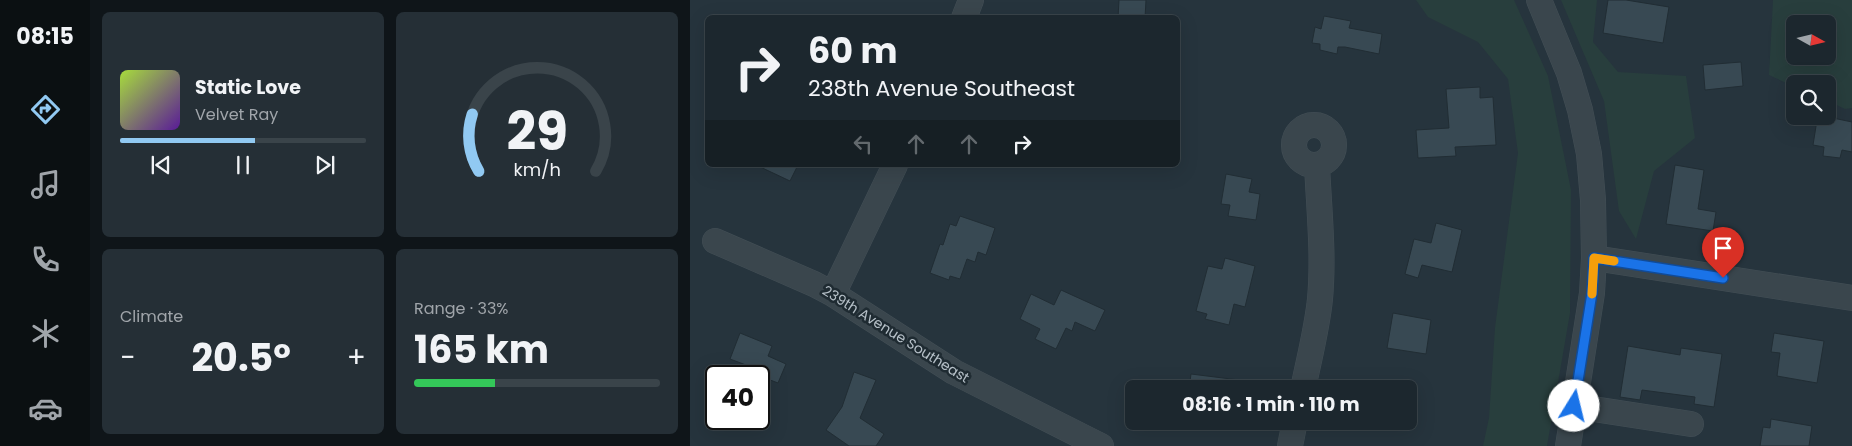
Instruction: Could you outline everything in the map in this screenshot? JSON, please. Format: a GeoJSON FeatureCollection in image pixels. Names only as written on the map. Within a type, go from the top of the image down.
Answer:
{"type":"FeatureCollection","features":[{"type":"Feature","properties":{"kind":"street"},"geometry":{"type":"LineString","coordinates":[[965,15],[971,0]]}},
{"type":"Feature","properties":{"kind":"street"},"geometry":{"type":"LineString","coordinates":[[1540,0],[1569,73],[1580,110],[1589,154],[1593,200],[1594,258],[1592,293],[1568,446]]}},
{"type":"Feature","properties":{"kind":"street"},"geometry":{"type":"LineString","coordinates":[[1304,380],[1320,299],[1321,258],[1317,165]]}},
{"type":"Feature","properties":{"kind":"street"},"geometry":{"type":"LineString","coordinates":[[833,294],[894,167]]}},
{"type":"Feature","properties":{"kind":"street","name":"239th Avenue Southeast"},"geometry":{"type":"LineString","coordinates":[[715,241],[833,294],[954,372],[1101,446]]}},
{"type":"Feature","properties":{"kind":"street"},"geometry":{"type":"LineString","coordinates":[[1594,258],[1852,298]]}},
{"type":"Feature","properties":{"kind":"street"},"geometry":{"type":"LineString","coordinates":[[1574,406],[1691,424]]}},
{"type":"Feature","properties":{"kind":"street"},"geometry":{"type":"LineString","coordinates":[[1290,446],[1293,430]]}},
{"type":"Feature","properties":{"kind":"green space"},"geometry":{"type":"Polygon","coordinates":[[[1416,0],[1514,0],[1548,76],[1571,190],[1570,313],[1547,446],[1483,446],[1489,418],[1495,328],[1518,153],[1508,79],[1478,42],[1428,17],[1416,0]]]}},
{"type":"Feature","properties":{"kind":"green space"},"geometry":{"type":"Polygon","coordinates":[[[1561,0],[1597,0],[1593,42],[1618,72],[1686,76],[1695,138],[1654,171],[1636,239],[1619,211],[1604,101],[1561,0]]]}},
{"type":"Feature","properties":{"kind":"green space"},"geometry":{"type":"Polygon","coordinates":[[[1773,0],[1852,0],[1852,108],[1845,109],[1836,105],[1836,75],[1786,75],[1786,83],[1769,75],[1773,0]]]}},
{"type":"Feature","properties":{"kind":"building"},"geometry":{"type":"Polygon","coordinates":[[[1119,0],[1146,0],[1145,15],[1118,15],[1119,0]]]}},
{"type":"Feature","properties":{"kind":"building"},"geometry":{"type":"Polygon","coordinates":[[[1608,0],[1626,0],[1669,7],[1663,43],[1603,33],[1608,0]]]}},
{"type":"Feature","properties":{"kind":"building"},"geometry":{"type":"Polygon","coordinates":[[[1324,16],[1351,21],[1349,28],[1382,34],[1379,54],[1345,47],[1338,47],[1337,54],[1320,50],[1320,44],[1312,43],[1315,27],[1321,29],[1324,16]]]}},
{"type":"Feature","properties":{"kind":"building"},"geometry":{"type":"Polygon","coordinates":[[[1741,62],[1743,86],[1705,90],[1703,65],[1741,62]]]}},
{"type":"Feature","properties":{"kind":"building"},"geometry":{"type":"Polygon","coordinates":[[[1480,87],[1480,98],[1493,97],[1496,145],[1455,147],[1456,156],[1418,158],[1416,130],[1449,128],[1446,89],[1480,87]]]}},
{"type":"Feature","properties":{"kind":"building"},"geometry":{"type":"Polygon","coordinates":[[[1836,119],[1852,122],[1852,152],[1842,150],[1840,158],[1823,156],[1824,147],[1813,145],[1816,125],[1836,125],[1836,119]]]}},
{"type":"Feature","properties":{"kind":"building"},"geometry":{"type":"Polygon","coordinates":[[[1675,165],[1704,170],[1698,209],[1716,212],[1713,231],[1666,224],[1675,165]]]}},
{"type":"Feature","properties":{"kind":"building"},"geometry":{"type":"Polygon","coordinates":[[[760,167],[797,167],[790,181],[760,167]]]}},
{"type":"Feature","properties":{"kind":"building"},"geometry":{"type":"Polygon","coordinates":[[[1226,174],[1252,179],[1249,192],[1260,194],[1256,220],[1228,216],[1230,205],[1221,204],[1226,174]]]}},
{"type":"Feature","properties":{"kind":"building"},"geometry":{"type":"Polygon","coordinates":[[[960,216],[995,228],[986,255],[978,252],[975,262],[967,259],[960,279],[950,276],[949,280],[930,273],[940,244],[943,245],[950,224],[956,226],[960,216]]]}},
{"type":"Feature","properties":{"kind":"building"},"geometry":{"type":"Polygon","coordinates":[[[1436,223],[1462,230],[1452,272],[1422,265],[1418,278],[1405,274],[1414,239],[1431,243],[1436,223]]]}},
{"type":"Feature","properties":{"kind":"building"},"geometry":{"type":"Polygon","coordinates":[[[1225,258],[1255,266],[1245,307],[1234,304],[1229,325],[1205,319],[1207,314],[1196,311],[1208,266],[1222,269],[1225,258]]]}},
{"type":"Feature","properties":{"kind":"building"},"geometry":{"type":"Polygon","coordinates":[[[1061,290],[1105,310],[1095,331],[1075,322],[1072,331],[1066,328],[1056,349],[1035,339],[1040,329],[1020,319],[1031,294],[1054,305],[1061,290]]]}},
{"type":"Feature","properties":{"kind":"building"},"geometry":{"type":"Polygon","coordinates":[[[1393,313],[1431,320],[1426,354],[1387,348],[1393,313]]]}},
{"type":"Feature","properties":{"kind":"building"},"geometry":{"type":"Polygon","coordinates":[[[740,333],[772,346],[768,356],[786,364],[778,383],[770,380],[770,365],[746,365],[730,359],[740,333]]]}},
{"type":"Feature","properties":{"kind":"building"},"geometry":{"type":"Polygon","coordinates":[[[1774,333],[1824,341],[1817,383],[1777,376],[1780,353],[1771,352],[1774,333]]]}},
{"type":"Feature","properties":{"kind":"building"},"geometry":{"type":"Polygon","coordinates":[[[1628,346],[1680,355],[1681,348],[1722,354],[1714,407],[1694,404],[1695,397],[1642,390],[1640,400],[1620,397],[1628,346]]]}},
{"type":"Feature","properties":{"kind":"building"},"geometry":{"type":"Polygon","coordinates":[[[854,372],[876,380],[860,418],[884,434],[876,446],[849,446],[826,430],[842,407],[854,372]]]}},
{"type":"Feature","properties":{"kind":"building"},"geometry":{"type":"Polygon","coordinates":[[[1191,374],[1239,380],[1190,380],[1191,374]]]}},
{"type":"Feature","properties":{"kind":"building"},"geometry":{"type":"Polygon","coordinates":[[[1771,419],[1812,426],[1809,446],[1760,446],[1763,427],[1770,428],[1771,419]]]}},
{"type":"Feature","properties":{"kind":"slow traffic"},"geometry":{"type":"LineString","coordinates":[[1592,294],[1594,258],[1614,261]]}},
{"type":"Feature","properties":{"kind":"route"},"geometry":{"type":"LineString","coordinates":[[1574,406],[1592,293],[1594,258],[1723,278]]}}]}
